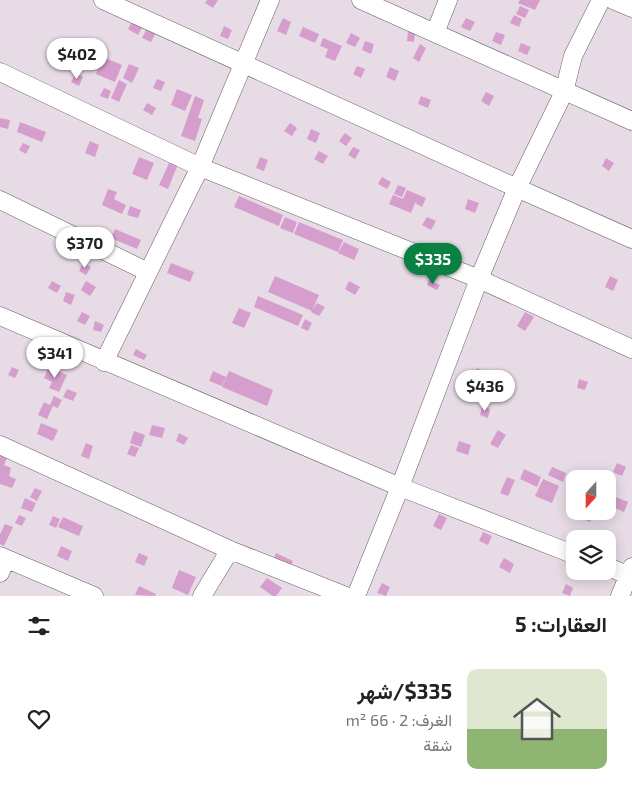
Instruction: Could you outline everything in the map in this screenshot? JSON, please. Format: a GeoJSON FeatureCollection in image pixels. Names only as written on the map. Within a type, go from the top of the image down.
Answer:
{"type":"FeatureCollection","features":[{"type":"Feature","properties":{"kind":"street"},"geometry":{"type":"LineString","coordinates":[[103,0],[517,188],[632,238]]}},
{"type":"Feature","properties":{"kind":"street"},"geometry":{"type":"LineString","coordinates":[[104,362],[200,167],[270,0]]}},
{"type":"Feature","properties":{"kind":"street"},"geometry":{"type":"LineString","coordinates":[[361,0],[632,121]]}},
{"type":"Feature","properties":{"kind":"street"},"geometry":{"type":"LineString","coordinates":[[435,34],[448,0]]}},
{"type":"Feature","properties":{"kind":"street"},"geometry":{"type":"LineString","coordinates":[[356,596],[400,487],[479,279],[517,188],[564,92],[573,56],[601,0]]}},
{"type":"Feature","properties":{"kind":"street"},"geometry":{"type":"LineString","coordinates":[[613,0],[632,8]]}},
{"type":"Feature","properties":{"kind":"street"},"geometry":{"type":"LineString","coordinates":[[0,72],[200,167],[479,279],[632,348]]}},
{"type":"Feature","properties":{"kind":"street"},"geometry":{"type":"LineString","coordinates":[[0,200],[148,272]]}},
{"type":"Feature","properties":{"kind":"street"},"geometry":{"type":"LineString","coordinates":[[0,316],[400,487],[566,552]]}},
{"type":"Feature","properties":{"kind":"street"},"geometry":{"type":"LineString","coordinates":[[0,445],[230,550],[346,596]]}},
{"type":"Feature","properties":{"kind":"street"},"geometry":{"type":"LineString","coordinates":[[202,596],[230,550]]}},
{"type":"Feature","properties":{"kind":"street"},"geometry":{"type":"LineString","coordinates":[[2,563],[94,596]]}},
{"type":"Feature","properties":{"kind":"street"},"geometry":{"type":"LineString","coordinates":[[616,569],[631,573],[620,596]]}},
{"type":"Feature","properties":{"kind":"building"},"geometry":{"type":"Polygon","coordinates":[[[207,0],[218,0],[213,8],[205,3],[207,0]]]}},
{"type":"Feature","properties":{"kind":"building"},"geometry":{"type":"Polygon","coordinates":[[[520,0],[540,0],[535,10],[518,3],[520,0]]]}},
{"type":"Feature","properties":{"kind":"building"},"geometry":{"type":"Polygon","coordinates":[[[520,6],[529,10],[525,18],[516,14],[520,6]]]}},
{"type":"Feature","properties":{"kind":"building"},"geometry":{"type":"Polygon","coordinates":[[[514,15],[522,19],[519,27],[510,23],[514,15]]]}},
{"type":"Feature","properties":{"kind":"building"},"geometry":{"type":"Polygon","coordinates":[[[283,18],[291,22],[286,35],[277,31],[283,18]]]}},
{"type":"Feature","properties":{"kind":"building"},"geometry":{"type":"Polygon","coordinates":[[[466,18],[475,22],[470,31],[461,27],[466,18]]]}},
{"type":"Feature","properties":{"kind":"building"},"geometry":{"type":"Polygon","coordinates":[[[133,20],[143,26],[138,35],[128,29],[133,20]]]}},
{"type":"Feature","properties":{"kind":"building"},"geometry":{"type":"Polygon","coordinates":[[[224,26],[232,30],[228,39],[220,36],[224,26]]]}},
{"type":"Feature","properties":{"kind":"building"},"geometry":{"type":"Polygon","coordinates":[[[303,27],[319,34],[315,43],[299,36],[303,27]]]}},
{"type":"Feature","properties":{"kind":"building"},"geometry":{"type":"Polygon","coordinates":[[[147,28],[156,33],[151,42],[142,38],[147,28]]]}},
{"type":"Feature","properties":{"kind":"building"},"geometry":{"type":"Polygon","coordinates":[[[408,31],[415,32],[414,42],[407,41],[408,31]]]}},
{"type":"Feature","properties":{"kind":"building"},"geometry":{"type":"Polygon","coordinates":[[[496,32],[505,35],[501,45],[492,41],[496,32]]]}},
{"type":"Feature","properties":{"kind":"building"},"geometry":{"type":"Polygon","coordinates":[[[351,33],[360,38],[355,47],[346,43],[351,33]]]}},
{"type":"Feature","properties":{"kind":"building"},"geometry":{"type":"Polygon","coordinates":[[[323,38],[342,46],[335,61],[325,57],[328,49],[320,46],[323,38]]]}},
{"type":"Feature","properties":{"kind":"building"},"geometry":{"type":"Polygon","coordinates":[[[365,41],[374,44],[371,54],[362,50],[365,41]]]}},
{"type":"Feature","properties":{"kind":"building"},"geometry":{"type":"Polygon","coordinates":[[[521,43],[531,47],[527,55],[518,51],[521,43]]]}},
{"type":"Feature","properties":{"kind":"building"},"geometry":{"type":"Polygon","coordinates":[[[420,44],[426,48],[419,62],[413,58],[420,44]]]}},
{"type":"Feature","properties":{"kind":"building"},"geometry":{"type":"Polygon","coordinates":[[[103,57],[122,65],[115,82],[96,74],[103,57]]]}},
{"type":"Feature","properties":{"kind":"building"},"geometry":{"type":"Polygon","coordinates":[[[129,64],[139,68],[132,83],[123,78],[129,64]]]}},
{"type":"Feature","properties":{"kind":"building"},"geometry":{"type":"Polygon","coordinates":[[[357,66],[365,69],[361,78],[353,74],[357,66]]]}},
{"type":"Feature","properties":{"kind":"building"},"geometry":{"type":"Polygon","coordinates":[[[390,67],[399,71],[395,81],[386,77],[390,67]]]}},
{"type":"Feature","properties":{"kind":"building"},"geometry":{"type":"Polygon","coordinates":[[[76,73],[83,77],[79,86],[71,82],[76,73]]]}},
{"type":"Feature","properties":{"kind":"building"},"geometry":{"type":"Polygon","coordinates":[[[157,79],[165,82],[161,91],[153,88],[157,79]]]}},
{"type":"Feature","properties":{"kind":"building"},"geometry":{"type":"Polygon","coordinates":[[[119,80],[127,84],[119,102],[111,98],[119,80]]]}},
{"type":"Feature","properties":{"kind":"building"},"geometry":{"type":"Polygon","coordinates":[[[104,88],[111,91],[108,99],[100,96],[104,88]]]}},
{"type":"Feature","properties":{"kind":"building"},"geometry":{"type":"Polygon","coordinates":[[[177,89],[192,95],[185,111],[171,105],[177,89]]]}},
{"type":"Feature","properties":{"kind":"building"},"geometry":{"type":"Polygon","coordinates":[[[486,92],[494,96],[489,106],[481,101],[486,92]]]}},
{"type":"Feature","properties":{"kind":"building"},"geometry":{"type":"Polygon","coordinates":[[[195,96],[204,100],[198,118],[202,119],[195,141],[181,136],[195,96]]]}},
{"type":"Feature","properties":{"kind":"building"},"geometry":{"type":"Polygon","coordinates":[[[421,96],[431,100],[428,108],[418,104],[421,96]]]}},
{"type":"Feature","properties":{"kind":"building"},"geometry":{"type":"Polygon","coordinates":[[[147,103],[156,108],[152,115],[143,110],[147,103]]]}},
{"type":"Feature","properties":{"kind":"building"},"geometry":{"type":"Polygon","coordinates":[[[0,118],[10,120],[8,129],[0,127],[0,118]]]}},
{"type":"Feature","properties":{"kind":"building"},"geometry":{"type":"Polygon","coordinates":[[[20,122],[46,132],[42,142],[17,132],[20,122]]]}},
{"type":"Feature","properties":{"kind":"building"},"geometry":{"type":"Polygon","coordinates":[[[290,123],[297,128],[292,136],[284,131],[290,123]]]}},
{"type":"Feature","properties":{"kind":"building"},"geometry":{"type":"Polygon","coordinates":[[[311,129],[320,133],[316,143],[307,139],[311,129]]]}},
{"type":"Feature","properties":{"kind":"building"},"geometry":{"type":"Polygon","coordinates":[[[345,133],[352,138],[346,146],[339,141],[345,133]]]}},
{"type":"Feature","properties":{"kind":"building"},"geometry":{"type":"Polygon","coordinates":[[[90,141],[99,145],[95,157],[85,153],[90,141]]]}},
{"type":"Feature","properties":{"kind":"building"},"geometry":{"type":"Polygon","coordinates":[[[23,143],[30,146],[26,154],[19,150],[23,143]]]}},
{"type":"Feature","properties":{"kind":"building"},"geometry":{"type":"Polygon","coordinates":[[[353,147],[360,150],[355,159],[348,155],[353,147]]]}},
{"type":"Feature","properties":{"kind":"building"},"geometry":{"type":"Polygon","coordinates":[[[319,151],[328,156],[323,164],[314,159],[319,151]]]}},
{"type":"Feature","properties":{"kind":"building"},"geometry":{"type":"Polygon","coordinates":[[[139,157],[154,163],[147,180],[132,174],[139,157]]]}},
{"type":"Feature","properties":{"kind":"building"},"geometry":{"type":"Polygon","coordinates":[[[260,157],[268,160],[264,171],[256,168],[260,157]]]}},
{"type":"Feature","properties":{"kind":"building"},"geometry":{"type":"Polygon","coordinates":[[[606,158],[614,163],[609,171],[602,166],[606,158]]]}},
{"type":"Feature","properties":{"kind":"building"},"geometry":{"type":"Polygon","coordinates":[[[170,161],[178,164],[168,189],[159,185],[170,161]]]}},
{"type":"Feature","properties":{"kind":"building"},"geometry":{"type":"Polygon","coordinates":[[[382,177],[391,182],[387,189],[378,184],[382,177]]]}},
{"type":"Feature","properties":{"kind":"building"},"geometry":{"type":"Polygon","coordinates":[[[398,185],[406,188],[402,197],[394,194],[398,185]]]}},
{"type":"Feature","properties":{"kind":"building"},"geometry":{"type":"Polygon","coordinates":[[[108,189],[117,192],[114,199],[126,205],[122,214],[102,205],[108,189]]]}},
{"type":"Feature","properties":{"kind":"building"},"geometry":{"type":"Polygon","coordinates":[[[407,190],[426,198],[422,207],[415,203],[411,213],[389,204],[393,195],[403,199],[407,190]]]}},
{"type":"Feature","properties":{"kind":"building"},"geometry":{"type":"Polygon","coordinates":[[[239,196],[283,215],[279,226],[234,207],[239,196]]]}},
{"type":"Feature","properties":{"kind":"building"},"geometry":{"type":"Polygon","coordinates":[[[468,199],[479,203],[475,213],[465,209],[468,199]]]}},
{"type":"Feature","properties":{"kind":"building"},"geometry":{"type":"Polygon","coordinates":[[[130,206],[141,210],[138,218],[127,215],[130,206]]]}},
{"type":"Feature","properties":{"kind":"building"},"geometry":{"type":"Polygon","coordinates":[[[285,217],[297,222],[293,233],[280,228],[285,217]]]}},
{"type":"Feature","properties":{"kind":"building"},"geometry":{"type":"Polygon","coordinates":[[[427,217],[436,221],[431,230],[422,225],[427,217]]]}},
{"type":"Feature","properties":{"kind":"building"},"geometry":{"type":"Polygon","coordinates":[[[299,222],[343,240],[338,252],[294,234],[299,222]]]}},
{"type":"Feature","properties":{"kind":"building"},"geometry":{"type":"Polygon","coordinates":[[[115,229],[141,240],[137,249],[111,238],[115,229]]]}},
{"type":"Feature","properties":{"kind":"building"},"geometry":{"type":"Polygon","coordinates":[[[96,230],[105,234],[101,243],[92,240],[96,230]]]}},
{"type":"Feature","properties":{"kind":"building"},"geometry":{"type":"Polygon","coordinates":[[[344,242],[359,249],[354,260],[338,253],[344,242]]]}},
{"type":"Feature","properties":{"kind":"building"},"geometry":{"type":"Polygon","coordinates":[[[83,263],[91,267],[86,275],[79,271],[83,263]]]}},
{"type":"Feature","properties":{"kind":"building"},"geometry":{"type":"Polygon","coordinates":[[[171,263],[194,272],[190,282],[167,273],[171,263]]]}},
{"type":"Feature","properties":{"kind":"building"},"geometry":{"type":"Polygon","coordinates":[[[275,276],[319,295],[312,311],[268,292],[275,276]]]}},
{"type":"Feature","properties":{"kind":"building"},"geometry":{"type":"Polygon","coordinates":[[[610,276],[618,280],[613,291],[605,287],[610,276]]]}},
{"type":"Feature","properties":{"kind":"building"},"geometry":{"type":"Polygon","coordinates":[[[429,280],[440,285],[437,290],[427,285],[429,280]]]}},
{"type":"Feature","properties":{"kind":"building"},"geometry":{"type":"Polygon","coordinates":[[[52,281],[61,286],[57,293],[48,288],[52,281]]]}},
{"type":"Feature","properties":{"kind":"building"},"geometry":{"type":"Polygon","coordinates":[[[86,281],[96,287],[90,296],[81,290],[86,281]]]}},
{"type":"Feature","properties":{"kind":"building"},"geometry":{"type":"Polygon","coordinates":[[[349,281],[360,287],[355,295],[345,289],[349,281]]]}},
{"type":"Feature","properties":{"kind":"building"},"geometry":{"type":"Polygon","coordinates":[[[66,292],[75,295],[71,305],[63,301],[66,292]]]}},
{"type":"Feature","properties":{"kind":"building"},"geometry":{"type":"Polygon","coordinates":[[[258,296],[303,315],[298,326],[254,307],[258,296]]]}},
{"type":"Feature","properties":{"kind":"building"},"geometry":{"type":"Polygon","coordinates":[[[317,303],[325,307],[319,316],[311,312],[317,303]]]}},
{"type":"Feature","properties":{"kind":"building"},"geometry":{"type":"Polygon","coordinates":[[[239,308],[251,313],[244,328],[232,323],[239,308]]]}},
{"type":"Feature","properties":{"kind":"building"},"geometry":{"type":"Polygon","coordinates":[[[82,312],[90,316],[85,325],[77,321],[82,312]]]}},
{"type":"Feature","properties":{"kind":"building"},"geometry":{"type":"Polygon","coordinates":[[[525,312],[534,317],[525,331],[517,326],[525,312]]]}},
{"type":"Feature","properties":{"kind":"building"},"geometry":{"type":"Polygon","coordinates":[[[305,319],[312,323],[308,331],[301,328],[305,319]]]}},
{"type":"Feature","properties":{"kind":"building"},"geometry":{"type":"Polygon","coordinates":[[[95,321],[104,325],[101,332],[93,330],[95,321]]]}},
{"type":"Feature","properties":{"kind":"building"},"geometry":{"type":"Polygon","coordinates":[[[136,349],[147,355],[144,360],[133,355],[136,349]]]}},
{"type":"Feature","properties":{"kind":"building"},"geometry":{"type":"Polygon","coordinates":[[[69,356],[77,361],[73,368],[65,364],[69,356]]]}},
{"type":"Feature","properties":{"kind":"building"},"geometry":{"type":"Polygon","coordinates":[[[12,367],[19,370],[15,378],[8,375],[12,367]]]}},
{"type":"Feature","properties":{"kind":"building"},"geometry":{"type":"Polygon","coordinates":[[[49,367],[67,375],[59,392],[49,388],[52,382],[44,378],[49,367]]]}},
{"type":"Feature","properties":{"kind":"building"},"geometry":{"type":"Polygon","coordinates":[[[477,368],[497,377],[492,388],[472,379],[477,368]]]}},
{"type":"Feature","properties":{"kind":"building"},"geometry":{"type":"Polygon","coordinates":[[[213,371],[226,377],[222,386],[209,381],[213,371]]]}},
{"type":"Feature","properties":{"kind":"building"},"geometry":{"type":"Polygon","coordinates":[[[229,371],[273,390],[267,406],[222,387],[229,371]]]}},
{"type":"Feature","properties":{"kind":"building"},"geometry":{"type":"Polygon","coordinates":[[[579,379],[588,382],[585,390],[577,388],[579,379]]]}},
{"type":"Feature","properties":{"kind":"building"},"geometry":{"type":"Polygon","coordinates":[[[67,389],[77,393],[73,401],[63,397],[67,389]]]}},
{"type":"Feature","properties":{"kind":"building"},"geometry":{"type":"Polygon","coordinates":[[[54,396],[62,400],[58,408],[53,406],[47,419],[38,415],[44,402],[50,405],[54,396]]]}},
{"type":"Feature","properties":{"kind":"building"},"geometry":{"type":"Polygon","coordinates":[[[482,407],[490,409],[488,418],[480,415],[482,407]]]}},
{"type":"Feature","properties":{"kind":"building"},"geometry":{"type":"Polygon","coordinates":[[[41,423],[58,430],[53,441],[37,434],[41,423]]]}},
{"type":"Feature","properties":{"kind":"building"},"geometry":{"type":"Polygon","coordinates":[[[152,425],[165,428],[162,438],[149,435],[152,425]]]}},
{"type":"Feature","properties":{"kind":"building"},"geometry":{"type":"Polygon","coordinates":[[[498,430],[506,435],[498,448],[490,444],[498,430]]]}},
{"type":"Feature","properties":{"kind":"building"},"geometry":{"type":"Polygon","coordinates":[[[134,431],[145,435],[141,447],[130,443],[134,431]]]}},
{"type":"Feature","properties":{"kind":"building"},"geometry":{"type":"Polygon","coordinates":[[[179,433],[188,438],[184,445],[176,441],[179,433]]]}},
{"type":"Feature","properties":{"kind":"building"},"geometry":{"type":"Polygon","coordinates":[[[459,441],[471,445],[468,455],[456,451],[459,441]]]}},
{"type":"Feature","properties":{"kind":"building"},"geometry":{"type":"Polygon","coordinates":[[[86,443],[93,446],[89,459],[81,456],[86,443]]]}},
{"type":"Feature","properties":{"kind":"building"},"geometry":{"type":"Polygon","coordinates":[[[131,445],[139,448],[135,457],[127,454],[131,445]]]}},
{"type":"Feature","properties":{"kind":"building"},"geometry":{"type":"Polygon","coordinates":[[[0,452],[8,455],[4,465],[11,468],[9,476],[16,479],[12,488],[0,484],[0,452]]]}},
{"type":"Feature","properties":{"kind":"building"},"geometry":{"type":"Polygon","coordinates":[[[617,463],[626,467],[622,476],[614,470],[617,463]]]}},
{"type":"Feature","properties":{"kind":"building"},"geometry":{"type":"Polygon","coordinates":[[[552,467],[566,473],[563,482],[548,475],[552,467]]]}},
{"type":"Feature","properties":{"kind":"building"},"geometry":{"type":"Polygon","coordinates":[[[524,469],[541,477],[537,487],[520,479],[524,469]]]}},
{"type":"Feature","properties":{"kind":"building"},"geometry":{"type":"Polygon","coordinates":[[[507,477],[515,480],[508,496],[500,493],[507,477]]]}},
{"type":"Feature","properties":{"kind":"building"},"geometry":{"type":"Polygon","coordinates":[[[543,479],[559,486],[552,503],[535,496],[543,479]]]}},
{"type":"Feature","properties":{"kind":"building"},"geometry":{"type":"Polygon","coordinates":[[[35,488],[42,491],[37,501],[30,497],[35,488]]]}},
{"type":"Feature","properties":{"kind":"building"},"geometry":{"type":"Polygon","coordinates":[[[616,497],[628,502],[624,512],[616,508],[616,497]]]}},
{"type":"Feature","properties":{"kind":"building"},"geometry":{"type":"Polygon","coordinates":[[[25,498],[36,503],[32,512],[21,508],[25,498]]]}},
{"type":"Feature","properties":{"kind":"building"},"geometry":{"type":"Polygon","coordinates":[[[439,514],[447,518],[441,530],[433,526],[439,514]]]}},
{"type":"Feature","properties":{"kind":"building"},"geometry":{"type":"Polygon","coordinates":[[[19,515],[26,518],[22,526],[15,523],[19,515]]]}},
{"type":"Feature","properties":{"kind":"building"},"geometry":{"type":"Polygon","coordinates":[[[53,516],[60,519],[56,528],[49,525],[53,516]]]}},
{"type":"Feature","properties":{"kind":"building"},"geometry":{"type":"Polygon","coordinates":[[[63,517],[83,526],[79,536],[58,527],[63,517]]]}},
{"type":"Feature","properties":{"kind":"building"},"geometry":{"type":"Polygon","coordinates":[[[5,524],[13,527],[4,546],[0,544],[0,534],[5,524]]]}},
{"type":"Feature","properties":{"kind":"building"},"geometry":{"type":"Polygon","coordinates":[[[483,532],[492,536],[488,545],[479,541],[483,532]]]}},
{"type":"Feature","properties":{"kind":"building"},"geometry":{"type":"Polygon","coordinates":[[[61,546],[72,551],[68,561],[57,556],[61,546]]]}},
{"type":"Feature","properties":{"kind":"building"},"geometry":{"type":"Polygon","coordinates":[[[139,553],[148,557],[144,566],[135,562],[139,553]]]}},
{"type":"Feature","properties":{"kind":"building"},"geometry":{"type":"Polygon","coordinates":[[[276,553],[293,561],[286,577],[269,570],[276,553]]]}},
{"type":"Feature","properties":{"kind":"building"},"geometry":{"type":"Polygon","coordinates":[[[504,558],[514,564],[510,573],[499,567],[504,558]]]}},
{"type":"Feature","properties":{"kind":"building"},"geometry":{"type":"Polygon","coordinates":[[[179,570],[196,577],[188,595],[172,588],[179,570]]]}},
{"type":"Feature","properties":{"kind":"building"},"geometry":{"type":"Polygon","coordinates":[[[267,578],[282,588],[276,596],[260,587],[267,578]]]}},
{"type":"Feature","properties":{"kind":"building"},"geometry":{"type":"Polygon","coordinates":[[[382,583],[390,587],[386,596],[377,593],[382,583]]]}},
{"type":"Feature","properties":{"kind":"building"},"geometry":{"type":"Polygon","coordinates":[[[566,584],[573,588],[570,596],[562,593],[566,584]]]}},
{"type":"Feature","properties":{"kind":"building"},"geometry":{"type":"Polygon","coordinates":[[[139,586],[156,594],[155,596],[135,595],[139,586]]]}}]}
